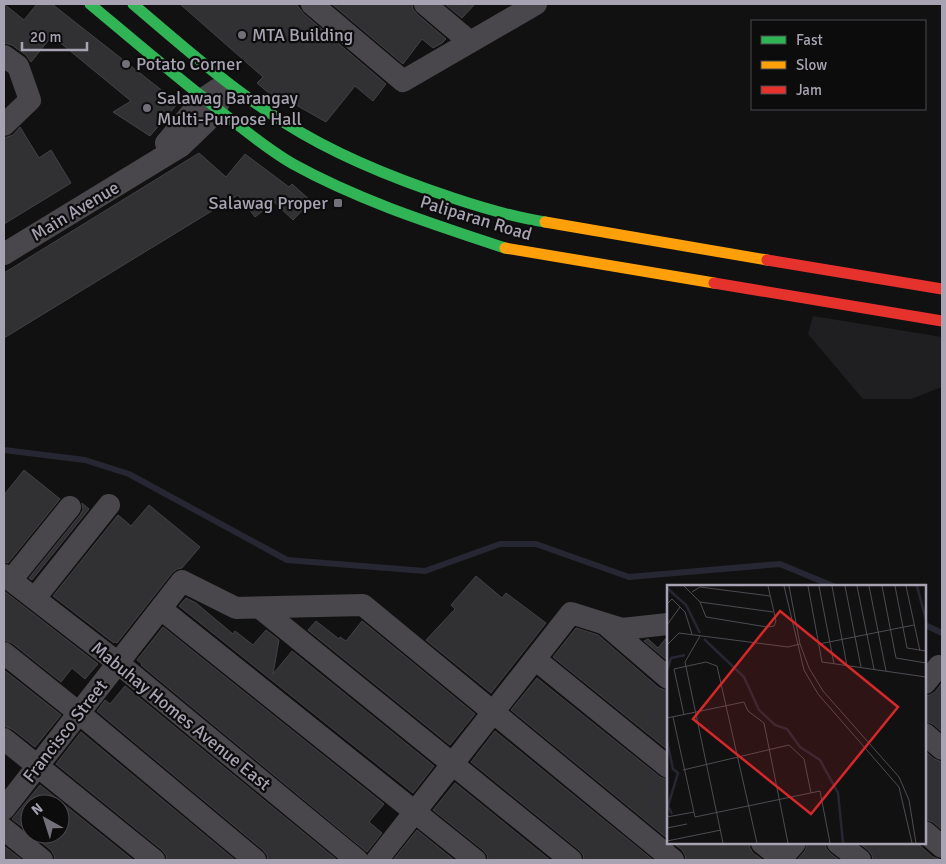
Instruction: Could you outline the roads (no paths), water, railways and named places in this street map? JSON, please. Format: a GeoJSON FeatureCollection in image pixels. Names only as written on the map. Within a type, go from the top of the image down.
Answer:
{"type":"FeatureCollection","features":[{"type":"Feature","properties":{"kind":"main road","name":"Paliparan Road"},"geometry":{"type":"LineString","coordinates":[[90,4],[256,140],[285,158],[347,191],[445,229],[510,250],[942,321]]}},
{"type":"Feature","properties":{"kind":"main road","name":"Paliparan Road"},"geometry":{"type":"LineString","coordinates":[[133,4],[227,82],[274,116],[302,133],[362,164],[417,186],[521,218],[942,289]]}},
{"type":"Feature","properties":{"kind":"street"},"geometry":{"type":"LineString","coordinates":[[425,4],[470,42]]}},
{"type":"Feature","properties":{"kind":"street"},"geometry":{"type":"LineString","coordinates":[[315,5],[404,81],[536,4]]}},
{"type":"Feature","properties":{"kind":"street"},"geometry":{"type":"LineString","coordinates":[[4,56],[18,66],[30,100],[4,125]]}},
{"type":"Feature","properties":{"kind":"street","name":"Main Avenue"},"geometry":{"type":"LineString","coordinates":[[4,254],[181,146],[207,121],[210,104],[227,82]]}},
{"type":"Feature","properties":{"kind":"street"},"geometry":{"type":"LineString","coordinates":[[34,598],[109,505]]}},
{"type":"Feature","properties":{"kind":"street"},"geometry":{"type":"LineString","coordinates":[[7,577],[70,507]]}},
{"type":"Feature","properties":{"kind":"street","name":"Mabuhay Homes Avenue East"},"geometry":{"type":"LineString","coordinates":[[7,577],[118,663],[357,860]]}},
{"type":"Feature","properties":{"kind":"street","name":"Francisco Street"},"geometry":{"type":"LineString","coordinates":[[4,809],[182,581],[236,608],[260,608]]}},
{"type":"Feature","properties":{"kind":"street"},"geometry":{"type":"LineString","coordinates":[[260,608],[363,605],[673,860]]}},
{"type":"Feature","properties":{"kind":"street"},"geometry":{"type":"LineString","coordinates":[[260,608],[571,860]]}},
{"type":"Feature","properties":{"kind":"street"},"geometry":{"type":"LineString","coordinates":[[161,609],[475,860]]}},
{"type":"Feature","properties":{"kind":"street"},"geometry":{"type":"LineString","coordinates":[[377,860],[571,613],[622,630],[667,624]]}},
{"type":"Feature","properties":{"kind":"street"},"geometry":{"type":"LineString","coordinates":[[604,624],[667,677]]}},
{"type":"Feature","properties":{"kind":"street"},"geometry":{"type":"LineString","coordinates":[[4,653],[255,860]]}},
{"type":"Feature","properties":{"kind":"street"},"geometry":{"type":"LineString","coordinates":[[536,659],[667,766]]}},
{"type":"Feature","properties":{"kind":"street"},"geometry":{"type":"LineString","coordinates":[[926,735],[942,749]]}},
{"type":"Feature","properties":{"kind":"street"},"geometry":{"type":"LineString","coordinates":[[4,739],[154,860]]}},
{"type":"Feature","properties":{"kind":"street"},"geometry":{"type":"LineString","coordinates":[[4,829],[42,860]]}},
{"type":"Feature","properties":{"kind":"street"},"geometry":{"type":"LineString","coordinates":[[926,833],[942,847]]}},
{"type":"Feature","properties":{"kind":"street"},"geometry":{"type":"LineString","coordinates":[[764,844],[786,854]]}},
{"type":"Feature","properties":{"kind":"street"},"geometry":{"type":"LineString","coordinates":[[839,844],[860,860]]}},
{"type":"Feature","properties":{"kind":"waterway"},"geometry":{"type":"LineString","coordinates":[[4,450],[85,460],[129,474],[287,560],[425,571],[500,544],[536,544],[629,577],[780,564],[831,585]]}},
{"type":"Feature","properties":{"kind":"waterway"},"geometry":{"type":"LineString","coordinates":[[926,625],[942,633]]}},
{"type":"Feature","properties":{"kind":"place","name":"MTA Building"},"geometry":{"type":"Point","coordinates":[242,35]}},
{"type":"Feature","properties":{"kind":"place","name":"Potato Corner"},"geometry":{"type":"Point","coordinates":[126,64]}},
{"type":"Feature","properties":{"kind":"place","name":"Salawag Barangay Multi-Purpose Hall"},"geometry":{"type":"Point","coordinates":[147,108]}},
{"type":"Feature","properties":{"kind":"place","name":"Salawag Proper"},"geometry":{"type":"Point","coordinates":[338,203]}}]}
